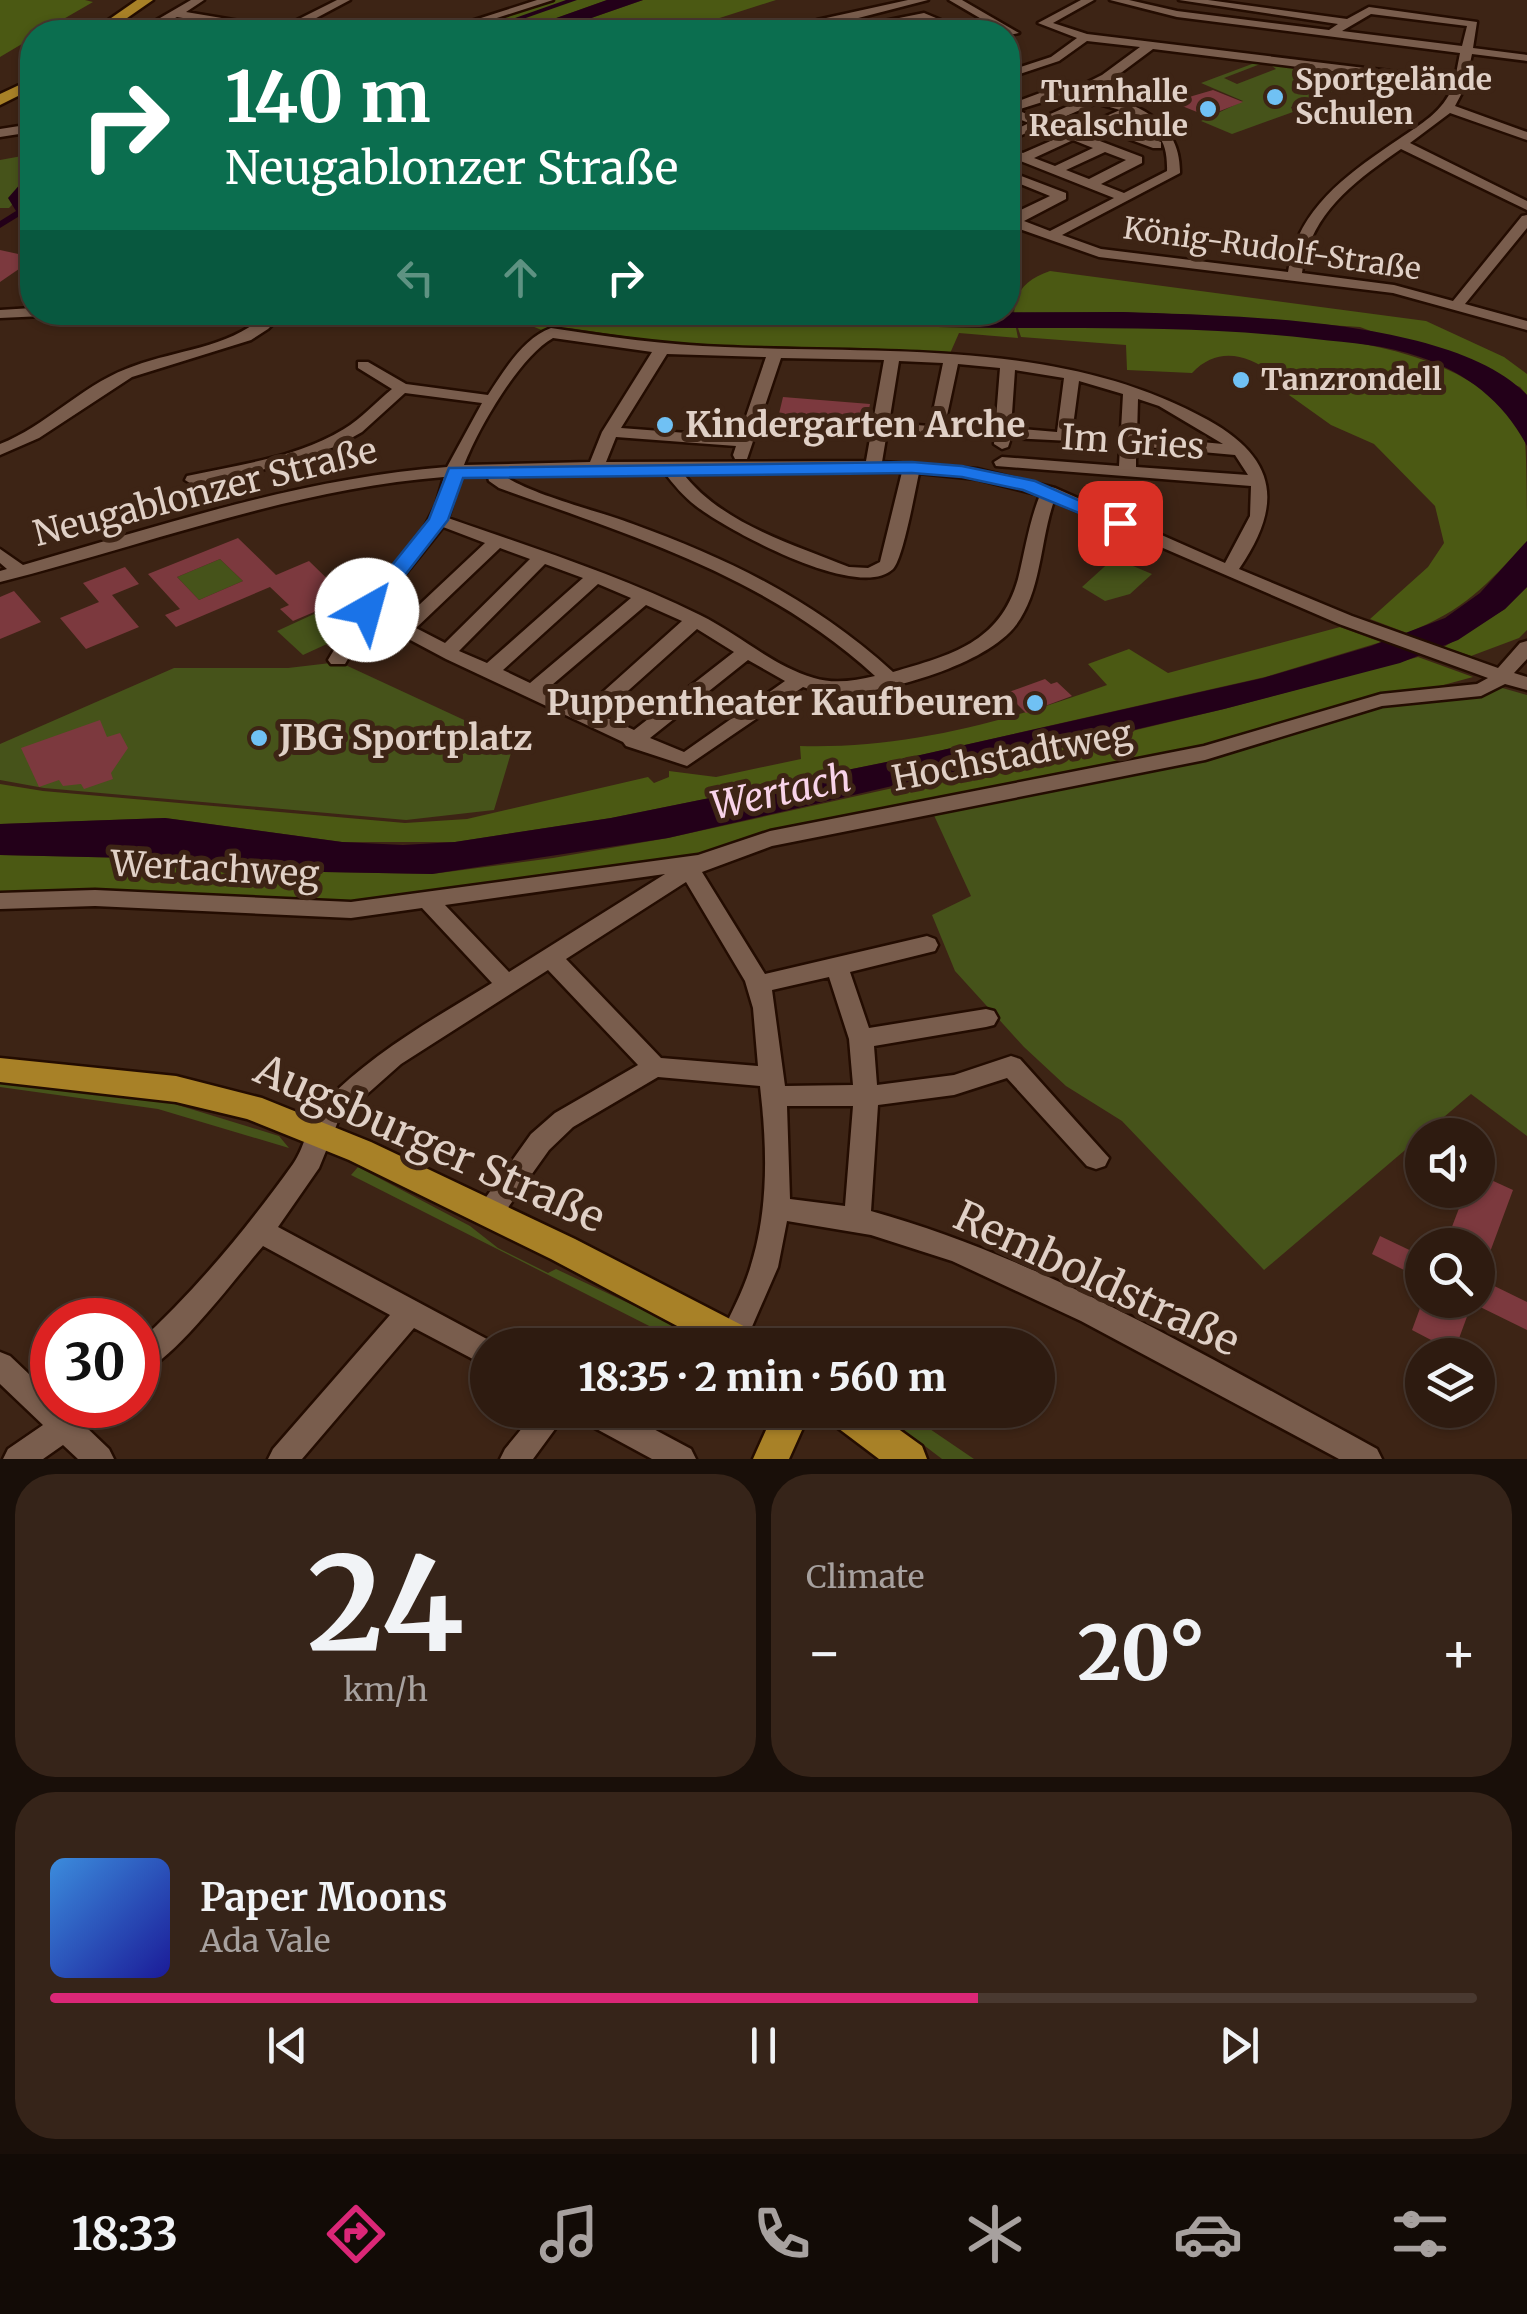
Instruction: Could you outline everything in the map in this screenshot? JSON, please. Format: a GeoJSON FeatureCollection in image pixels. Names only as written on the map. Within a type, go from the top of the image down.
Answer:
{"type":"FeatureCollection","features":[{"type":"Feature","properties":{"kind":"main road"},"geometry":{"type":"LineString","coordinates":[[116,20],[146,0]]}},
{"type":"Feature","properties":{"kind":"main road","name":"Augsburger Straße"},"geometry":{"type":"LineString","coordinates":[[0,1070],[176,1089],[251,1107],[320,1134],[715,1328]]}},
{"type":"Feature","properties":{"kind":"main road"},"geometry":{"type":"LineString","coordinates":[[771,1459],[784,1428]]}},
{"type":"Feature","properties":{"kind":"main road"},"geometry":{"type":"LineString","coordinates":[[867,1428],[908,1459]]}},
{"type":"Feature","properties":{"kind":"street"},"geometry":{"type":"LineString","coordinates":[[162,20],[199,0]]}},
{"type":"Feature","properties":{"kind":"street"},"geometry":{"type":"LineString","coordinates":[[314,0],[341,2]]}},
{"type":"Feature","properties":{"kind":"street"},"geometry":{"type":"LineString","coordinates":[[482,20],[548,0]]}},
{"type":"Feature","properties":{"kind":"street"},"geometry":{"type":"LineString","coordinates":[[829,20],[922,0]]}},
{"type":"Feature","properties":{"kind":"street"},"geometry":{"type":"LineString","coordinates":[[954,0],[989,20]]}},
{"type":"Feature","properties":{"kind":"street"},"geometry":{"type":"LineString","coordinates":[[1089,0],[1044,23],[1086,37],[1459,83]]}},
{"type":"Feature","properties":{"kind":"street"},"geometry":{"type":"LineString","coordinates":[[1116,0],[1330,34],[1527,58]]}},
{"type":"Feature","properties":{"kind":"street"},"geometry":{"type":"LineString","coordinates":[[1150,8],[1176,0]]}},
{"type":"Feature","properties":{"kind":"street"},"geometry":{"type":"LineString","coordinates":[[1184,0],[1346,22]]}},
{"type":"Feature","properties":{"kind":"street"},"geometry":{"type":"LineString","coordinates":[[306,20],[341,2]]}},
{"type":"Feature","properties":{"kind":"street"},"geometry":{"type":"LineString","coordinates":[[1294,277],[1300,246],[1321,209],[1357,173],[1448,108],[1459,83],[1473,24],[1369,10],[1330,34]]}},
{"type":"Feature","properties":{"kind":"street"},"geometry":{"type":"LineString","coordinates":[[173,13],[213,20]]}},
{"type":"Feature","properties":{"kind":"street"},"geometry":{"type":"LineString","coordinates":[[904,20],[924,16],[931,20]]}},
{"type":"Feature","properties":{"kind":"street"},"geometry":{"type":"LineString","coordinates":[[1020,72],[1055,59],[1086,37]]}},
{"type":"Feature","properties":{"kind":"street"},"geometry":{"type":"LineString","coordinates":[[1072,95],[1106,78],[1149,46]]}},
{"type":"Feature","properties":{"kind":"street"},"geometry":{"type":"LineString","coordinates":[[1020,84],[1038,97]]}},
{"type":"Feature","properties":{"kind":"street"},"geometry":{"type":"LineString","coordinates":[[1020,105],[1038,97],[1072,95],[1130,110],[1159,124],[1174,159],[1173,173],[1048,237]]}},
{"type":"Feature","properties":{"kind":"street"},"geometry":{"type":"LineString","coordinates":[[1020,132],[1094,99]]}},
{"type":"Feature","properties":{"kind":"street"},"geometry":{"type":"LineString","coordinates":[[1448,108],[1527,136]]}},
{"type":"Feature","properties":{"kind":"street"},"geometry":{"type":"LineString","coordinates":[[1023,158],[1130,110]]}},
{"type":"Feature","properties":{"kind":"street"},"geometry":{"type":"LineString","coordinates":[[1020,116],[1137,160],[1090,184]]}},
{"type":"Feature","properties":{"kind":"street"},"geometry":{"type":"LineString","coordinates":[[1100,124],[1157,145]]}},
{"type":"Feature","properties":{"kind":"street"},"geometry":{"type":"LineString","coordinates":[[1131,136],[1159,124]]}},
{"type":"Feature","properties":{"kind":"street"},"geometry":{"type":"LineString","coordinates":[[1400,144],[1527,206]]}},
{"type":"Feature","properties":{"kind":"street"},"geometry":{"type":"LineString","coordinates":[[1055,171],[1104,148]]}},
{"type":"Feature","properties":{"kind":"street"},"geometry":{"type":"LineString","coordinates":[[1020,157],[1125,198]]}},
{"type":"Feature","properties":{"kind":"street","name":"König-Rudolf-Straße"},"geometry":{"type":"LineString","coordinates":[[1020,180],[1061,196],[1020,216]]}},
{"type":"Feature","properties":{"kind":"street"},"geometry":{"type":"LineString","coordinates":[[1020,188],[1028,184]]}},
{"type":"Feature","properties":{"kind":"street"},"geometry":{"type":"LineString","coordinates":[[1457,306],[1527,218]]}},
{"type":"Feature","properties":{"kind":"street","name":"König-Rudolf-Straße"},"geometry":{"type":"LineString","coordinates":[[1020,225],[1099,252],[1158,263],[1394,289],[1527,326]]}},
{"type":"Feature","properties":{"kind":"street"},"geometry":{"type":"LineString","coordinates":[[0,450],[38,434],[106,384],[144,366],[250,335],[262,325]]}},
{"type":"Feature","properties":{"kind":"street"},"geometry":{"type":"LineString","coordinates":[[338,660],[367,610],[438,520],[456,463],[493,400],[541,335],[550,333],[662,349],[951,360],[1072,375],[1132,390],[1182,410],[1213,428],[1241,451],[1258,481],[1262,496],[1257,527],[1229,570]]}},
{"type":"Feature","properties":{"kind":"street"},"geometry":{"type":"LineString","coordinates":[[595,469],[610,432],[662,349]]}},
{"type":"Feature","properties":{"kind":"street"},"geometry":{"type":"LineString","coordinates":[[740,468],[743,442],[774,352]]}},
{"type":"Feature","properties":{"kind":"street"},"geometry":{"type":"LineString","coordinates":[[873,467],[892,358]]}},
{"type":"Feature","properties":{"kind":"street"},"geometry":{"type":"LineString","coordinates":[[879,426],[938,431],[951,360]]}},
{"type":"Feature","properties":{"kind":"street"},"geometry":{"type":"LineString","coordinates":[[364,365],[402,388],[493,400]]}},
{"type":"Feature","properties":{"kind":"street"},"geometry":{"type":"LineString","coordinates":[[1002,470],[1008,366]]}},
{"type":"Feature","properties":{"kind":"street"},"geometry":{"type":"LineString","coordinates":[[1002,432],[1066,438],[1072,375]]}},
{"type":"Feature","properties":{"kind":"street"},"geometry":{"type":"LineString","coordinates":[[193,480],[274,461],[332,441],[358,426],[402,388]]}},
{"type":"Feature","properties":{"kind":"street"},"geometry":{"type":"LineString","coordinates":[[1127,472],[1132,390]]}},
{"type":"Feature","properties":{"kind":"street"},"geometry":{"type":"LineString","coordinates":[[610,432],[743,442]]}},
{"type":"Feature","properties":{"kind":"street"},"geometry":{"type":"LineString","coordinates":[[1128,440],[1241,451]]}},
{"type":"Feature","properties":{"kind":"street","name":"Neugablonzer Straße"},"geometry":{"type":"LineString","coordinates":[[0,577],[335,488],[456,472],[873,467],[1002,470],[1365,626],[1527,684]]}},
{"type":"Feature","properties":{"kind":"street"},"geometry":{"type":"LineString","coordinates":[[670,468],[701,500],[728,520],[845,572],[862,574],[880,571],[888,564],[912,468]]}},
{"type":"Feature","properties":{"kind":"street","name":"Im Gries"},"geometry":{"type":"LineString","coordinates":[[1002,470],[1127,472],[1258,481]]}},
{"type":"Feature","properties":{"kind":"street"},"geometry":{"type":"LineString","coordinates":[[495,471],[494,476],[505,484],[688,551],[788,598],[833,627],[888,678]]}},
{"type":"Feature","properties":{"kind":"street"},"geometry":{"type":"LineString","coordinates":[[438,520],[543,556],[644,597],[695,620],[800,680],[850,688],[984,644],[1002,631],[1018,598],[1048,492]]}},
{"type":"Feature","properties":{"kind":"street"},"geometry":{"type":"LineString","coordinates":[[405,628],[496,541]]}},
{"type":"Feature","properties":{"kind":"street"},"geometry":{"type":"LineString","coordinates":[[0,554],[20,571]]}},
{"type":"Feature","properties":{"kind":"street"},"geometry":{"type":"LineString","coordinates":[[447,652],[543,556]]}},
{"type":"Feature","properties":{"kind":"street"},"geometry":{"type":"LineString","coordinates":[[489,672],[594,578]]}},
{"type":"Feature","properties":{"kind":"street"},"geometry":{"type":"LineString","coordinates":[[532,692],[644,597]]}},
{"type":"Feature","properties":{"kind":"street"},"geometry":{"type":"LineString","coordinates":[[367,610],[634,741],[686,759],[800,680]]}},
{"type":"Feature","properties":{"kind":"street"},"geometry":{"type":"LineString","coordinates":[[586,718],[695,620]]}},
{"type":"Feature","properties":{"kind":"street"},"geometry":{"type":"LineString","coordinates":[[1500,676],[1527,647]]}},
{"type":"Feature","properties":{"kind":"street"},"geometry":{"type":"LineString","coordinates":[[634,741],[749,650]]}},
{"type":"Feature","properties":{"kind":"street","name":"Hochstadtweg"},"geometry":{"type":"LineString","coordinates":[[160,1340],[260,1230],[310,1160],[329,1113],[378,1068],[696,866],[770,839],[1205,752],[1381,700],[1481,690],[1500,676]]}},
{"type":"Feature","properties":{"kind":"street"},"geometry":{"type":"LineString","coordinates":[[696,866],[759,984],[773,1086],[776,1230],[745,1328]]}},
{"type":"Feature","properties":{"kind":"street","name":"Wertachweg"},"geometry":{"type":"LineString","coordinates":[[0,901],[95,898],[351,910],[696,866]]}},
{"type":"Feature","properties":{"kind":"street"},"geometry":{"type":"LineString","coordinates":[[425,898],[508,985]]}},
{"type":"Feature","properties":{"kind":"street"},"geometry":{"type":"LineString","coordinates":[[759,984],[927,945]]}},
{"type":"Feature","properties":{"kind":"street"},"geometry":{"type":"LineString","coordinates":[[551,958],[655,1068],[866,1095],[944,1090],[1010,1066],[1096,1158]]}},
{"type":"Feature","properties":{"kind":"street"},"geometry":{"type":"LineString","coordinates":[[837,966],[861,1039],[866,1095],[857,1218]]}},
{"type":"Feature","properties":{"kind":"street"},"geometry":{"type":"LineString","coordinates":[[861,1039],[986,1018]]}},
{"type":"Feature","properties":{"kind":"street"},"geometry":{"type":"LineString","coordinates":[[488,1215],[540,1142],[564,1120],[655,1068]]}},
{"type":"Feature","properties":{"kind":"street","name":"Remboldstraße"},"geometry":{"type":"LineString","coordinates":[[778,1209],[857,1218],[945,1247],[1048,1291],[1367,1459]]}},
{"type":"Feature","properties":{"kind":"street"},"geometry":{"type":"LineString","coordinates":[[260,1230],[470,1344]]}},
{"type":"Feature","properties":{"kind":"street"},"geometry":{"type":"LineString","coordinates":[[283,1459],[410,1312]]}},
{"type":"Feature","properties":{"kind":"street"},"geometry":{"type":"LineString","coordinates":[[0,1366],[30,1394]]}},
{"type":"Feature","properties":{"kind":"street"},"geometry":{"type":"LineString","coordinates":[[18,1459],[64,1428]]}},
{"type":"Feature","properties":{"kind":"street"},"geometry":{"type":"LineString","coordinates":[[66,1428],[99,1459]]}},
{"type":"Feature","properties":{"kind":"street"},"geometry":{"type":"LineString","coordinates":[[515,1459],[540,1428]]}},
{"type":"Feature","properties":{"kind":"street"},"geometry":{"type":"LineString","coordinates":[[623,1428],[681,1459]]}},
{"type":"Feature","properties":{"kind":"green space"},"geometry":{"type":"Polygon","coordinates":[[[0,0],[93,2],[62,20],[20,20],[20,45],[0,57],[0,0]]]}},
{"type":"Feature","properties":{"kind":"green space"},"geometry":{"type":"Polygon","coordinates":[[[552,0],[607,0],[551,20],[486,20],[552,0]]]}},
{"type":"Feature","properties":{"kind":"green space"},"geometry":{"type":"Polygon","coordinates":[[[643,0],[776,0],[714,20],[586,20],[643,0]]]}},
{"type":"Feature","properties":{"kind":"green space","name":"Sportgelände Schulen"},"geometry":{"type":"Polygon","coordinates":[[[1260,61],[1275,63],[1263,63],[1224,78],[1237,84],[1276,69],[1272,66],[1279,64],[1372,76],[1291,107],[1293,112],[1232,134],[1201,121],[1243,101],[1201,83],[1260,61]]]}},
{"type":"Feature","properties":{"kind":"green space"},"geometry":{"type":"Polygon","coordinates":[[[20,156],[20,197],[9,208],[0,208],[0,160],[20,156]]]}},
{"type":"Feature","properties":{"kind":"green space"},"geometry":{"type":"Polygon","coordinates":[[[1050,271],[1426,321],[1504,357],[1527,374],[1527,395],[1520,387],[1360,327],[1123,312],[1020,315],[1020,294],[1035,278],[1050,271]]]}},
{"type":"Feature","properties":{"kind":"green space"},"geometry":{"type":"Polygon","coordinates":[[[529,325],[1016,328],[1018,338],[959,333],[948,358],[904,356],[901,350],[875,349],[872,354],[662,347],[664,342],[569,328],[565,333],[529,325]]]}},
{"type":"Feature","properties":{"kind":"green space"},"geometry":{"type":"Polygon","coordinates":[[[1153,326],[1304,335],[1360,344],[1414,357],[1461,377],[1500,405],[1525,442],[1527,541],[1473,595],[1427,624],[1407,633],[1370,619],[1428,567],[1444,543],[1435,506],[1374,444],[1331,425],[1282,390],[1288,386],[1266,368],[1241,357],[1216,357],[1192,373],[1127,370],[1126,345],[1021,337],[1018,328],[1153,326]]]}},
{"type":"Feature","properties":{"kind":"green space"},"geometry":{"type":"Polygon","coordinates":[[[1114,558],[1152,574],[1130,594],[1105,601],[1082,587],[1114,558]]]}},
{"type":"Feature","properties":{"kind":"green space"},"geometry":{"type":"Polygon","coordinates":[[[220,559],[243,581],[199,600],[177,577],[220,559]]]}},
{"type":"Feature","properties":{"kind":"green space"},"geometry":{"type":"Polygon","coordinates":[[[1527,587],[1527,630],[1519,638],[1471,656],[1444,647],[1505,609],[1527,587]]]}},
{"type":"Feature","properties":{"kind":"green space"},"geometry":{"type":"Polygon","coordinates":[[[314,614],[340,638],[303,655],[277,631],[314,614]]]}},
{"type":"Feature","properties":{"kind":"green space"},"geometry":{"type":"Polygon","coordinates":[[[1340,627],[1381,642],[1265,677],[916,756],[611,818],[455,842],[342,842],[165,818],[0,824],[0,784],[405,823],[467,819],[648,777],[654,783],[669,777],[669,771],[716,777],[801,759],[800,746],[918,738],[995,721],[1107,685],[1088,664],[1129,649],[1168,673],[1340,627]]]}},
{"type":"Feature","properties":{"kind":"green space"},"geometry":{"type":"Polygon","coordinates":[[[1418,657],[1473,677],[1203,750],[701,860],[351,908],[0,898],[0,855],[177,859],[271,871],[432,874],[553,858],[668,838],[902,786],[1224,709],[1418,657]]]}},
{"type":"Feature","properties":{"kind":"green space","name":"JBG Sportplatz"},"geometry":{"type":"Polygon","coordinates":[[[339,662],[514,743],[494,810],[406,820],[44,788],[0,780],[0,744],[174,668],[288,668],[339,662]]]}},
{"type":"Feature","properties":{"kind":"green space"},"geometry":{"type":"Polygon","coordinates":[[[1499,687],[1527,695],[1527,1136],[1471,1094],[1443,1118],[1405,1118],[1405,1150],[1264,1270],[1122,1121],[1066,1086],[1024,1047],[955,971],[932,915],[971,896],[932,811],[1384,702],[1499,687]]]}},
{"type":"Feature","properties":{"kind":"green space"},"geometry":{"type":"Polygon","coordinates":[[[0,1081],[168,1102],[279,1136],[289,1148],[158,1109],[0,1087],[0,1081]]]}},
{"type":"Feature","properties":{"kind":"green space"},"geometry":{"type":"Polygon","coordinates":[[[358,1167],[470,1226],[498,1248],[548,1273],[556,1269],[673,1324],[671,1328],[653,1328],[351,1175],[358,1167]]]}},
{"type":"Feature","properties":{"kind":"green space"},"geometry":{"type":"Polygon","coordinates":[[[901,1428],[928,1428],[974,1459],[942,1459],[901,1428]]]}},
{"type":"Feature","properties":{"kind":"water"},"geometry":{"type":"Polygon","coordinates":[[[607,0],[643,0],[586,20],[551,20],[607,0]]]}},
{"type":"Feature","properties":{"kind":"water"},"geometry":{"type":"Polygon","coordinates":[[[1020,312],[1277,319],[1394,336],[1447,350],[1492,369],[1527,395],[1527,446],[1495,403],[1453,371],[1420,357],[1368,345],[1202,330],[856,325],[1020,325],[1020,312]]]}},
{"type":"Feature","properties":{"kind":"water","name":"Wertach"},"geometry":{"type":"Polygon","coordinates":[[[1527,541],[1527,587],[1505,609],[1458,640],[1400,663],[1224,709],[668,838],[432,874],[271,871],[177,859],[0,855],[0,824],[165,818],[342,842],[455,842],[611,818],[916,756],[1263,678],[1371,646],[1445,618],[1480,593],[1527,541]]]}},
{"type":"Feature","properties":{"kind":"building","name":"Turnhalle Realschule"},"geometry":{"type":"Polygon","coordinates":[[[1213,90],[1243,102],[1207,116],[1172,102],[1213,90]]]}},
{"type":"Feature","properties":{"kind":"building"},"geometry":{"type":"Polygon","coordinates":[[[0,250],[20,254],[20,268],[0,282],[0,250]]]}},
{"type":"Feature","properties":{"kind":"building"},"geometry":{"type":"Polygon","coordinates":[[[783,397],[870,404],[865,429],[778,418],[783,397]]]}},
{"type":"Feature","properties":{"kind":"building"},"geometry":{"type":"Polygon","coordinates":[[[238,538],[276,575],[309,561],[347,598],[293,621],[280,609],[289,605],[270,587],[176,627],[165,615],[180,609],[148,574],[238,538]],[[220,559],[177,577],[199,600],[243,581],[220,559]]]}},
{"type":"Feature","properties":{"kind":"building"},"geometry":{"type":"Polygon","coordinates":[[[125,567],[139,584],[112,595],[139,627],[86,649],[60,618],[99,602],[83,583],[125,567]]]}},
{"type":"Feature","properties":{"kind":"building"},"geometry":{"type":"Polygon","coordinates":[[[14,591],[41,622],[0,639],[0,597],[14,591]]]}},
{"type":"Feature","properties":{"kind":"building","name":"Puppentheater Kaufbeuren"},"geometry":{"type":"Polygon","coordinates":[[[1045,679],[1051,684],[1057,682],[1072,696],[1026,713],[1006,693],[1045,679]]]}},
{"type":"Feature","properties":{"kind":"building"},"geometry":{"type":"Polygon","coordinates":[[[100,720],[107,737],[120,733],[128,748],[111,773],[113,779],[84,789],[81,784],[63,786],[59,780],[39,787],[21,748],[100,720]]]}},
{"type":"Feature","properties":{"kind":"building"},"geometry":{"type":"Polygon","coordinates":[[[1495,1182],[1513,1190],[1495,1239],[1495,1228],[1451,1228],[1459,1208],[1495,1208],[1495,1182]]]}},
{"type":"Feature","properties":{"kind":"building"},"geometry":{"type":"Polygon","coordinates":[[[1380,1236],[1405,1248],[1405,1270],[1372,1254],[1380,1236]]]}},
{"type":"Feature","properties":{"kind":"building"},"geometry":{"type":"Polygon","coordinates":[[[1495,1286],[1527,1302],[1527,1330],[1495,1314],[1495,1286]]]}},
{"type":"Feature","properties":{"kind":"building"},"geometry":{"type":"Polygon","coordinates":[[[1416,1318],[1466,1318],[1459,1338],[1427,1338],[1412,1330],[1416,1318]]]}},
{"type":"Feature","properties":{"kind":"waterway"},"geometry":{"type":"LineString","coordinates":[[515,20],[573,0]]}},
{"type":"Feature","properties":{"kind":"waterway"},"geometry":{"type":"LineString","coordinates":[[20,190],[13,198],[20,210]]}},
{"type":"Feature","properties":{"kind":"waterway"},"geometry":{"type":"LineString","coordinates":[[0,225],[20,213]]}},
{"type":"Feature","properties":{"kind":"place","name":"Sportgelände Schulen"},"geometry":{"type":"Point","coordinates":[1275,97]}},
{"type":"Feature","properties":{"kind":"place","name":"Turnhalle Realschule"},"geometry":{"type":"Point","coordinates":[1208,109]}},
{"type":"Feature","properties":{"kind":"place","name":"Tanzrondell"},"geometry":{"type":"Point","coordinates":[1241,380]}},
{"type":"Feature","properties":{"kind":"place","name":"Kindergarten Arche"},"geometry":{"type":"Point","coordinates":[665,425]}},
{"type":"Feature","properties":{"kind":"place","name":"Puppentheater Kaufbeuren"},"geometry":{"type":"Point","coordinates":[1035,703]}},
{"type":"Feature","properties":{"kind":"place","name":"JBG Sportplatz"},"geometry":{"type":"Point","coordinates":[259,738]}},
{"type":"Feature","properties":{"kind":"route"},"geometry":{"type":"LineString","coordinates":[[367,610],[438,520],[456,472],[912,468],[962,472],[1028,485],[1120,523]]}}]}
